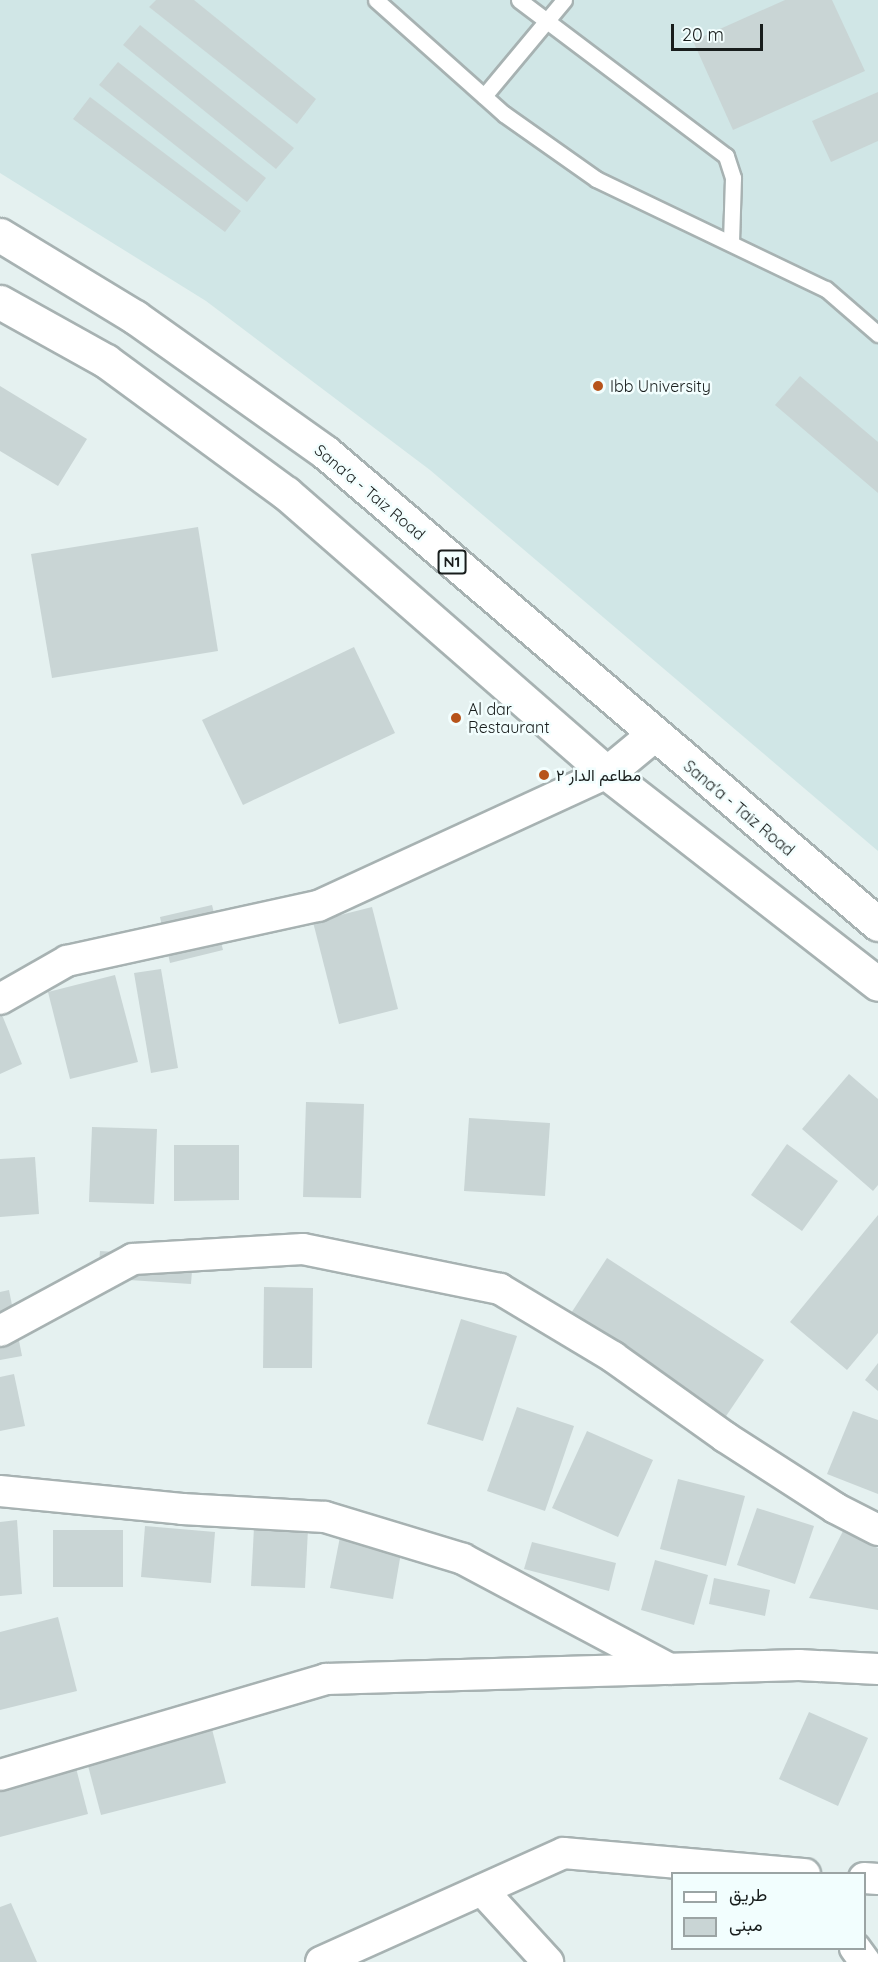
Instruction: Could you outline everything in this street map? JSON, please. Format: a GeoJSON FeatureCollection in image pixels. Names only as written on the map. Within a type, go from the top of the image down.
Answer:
{"type":"FeatureCollection","features":[{"type":"Feature","properties":{"kind":"highway","name":"Sana'a - Taiz Road"},"geometry":{"type":"LineString","coordinates":[[0,235],[135,316],[326,452],[653,735],[878,924]]}},
{"type":"Feature","properties":{"kind":"highway"},"geometry":{"type":"LineString","coordinates":[[0,302],[106,361],[286,493],[607,773],[878,984]]}},
{"type":"Feature","properties":{"kind":"highway"},"geometry":{"type":"LineString","coordinates":[[607,773],[653,735]]}},
{"type":"Feature","properties":{"kind":"street"},"geometry":{"type":"LineString","coordinates":[[0,999],[66,961],[318,906],[607,773]]}},
{"type":"Feature","properties":{"kind":"street"},"geometry":{"type":"LineString","coordinates":[[0,1331],[133,1259],[303,1250],[500,1289],[613,1357],[725,1437],[835,1508],[878,1530]]}},
{"type":"Feature","properties":{"kind":"street"},"geometry":{"type":"LineString","coordinates":[[0,1491],[182,1509],[325,1517],[463,1559],[674,1671]]}},
{"type":"Feature","properties":{"kind":"street"},"geometry":{"type":"LineString","coordinates":[[0,1775],[326,1679],[674,1671],[799,1665],[878,1669]]}},
{"type":"Feature","properties":{"kind":"street"},"geometry":{"type":"LineString","coordinates":[[321,1962],[564,1853],[786,1872]]}},
{"type":"Feature","properties":{"kind":"street"},"geometry":{"type":"LineString","coordinates":[[482,1890],[549,1962]]}},
{"type":"Feature","properties":{"kind":"lane"},"geometry":{"type":"LineString","coordinates":[[376,0],[504,114],[596,179],[826,289],[878,334]]}},
{"type":"Feature","properties":{"kind":"lane"},"geometry":{"type":"LineString","coordinates":[[519,0],[726,156],[733,178],[731,243]]}},
{"type":"Feature","properties":{"kind":"lane"},"geometry":{"type":"LineString","coordinates":[[484,96],[564,0]]}},
{"type":"Feature","properties":{"kind":"shaded area","name":"Ibb University"},"geometry":{"type":"Polygon","coordinates":[[[0,0],[878,0],[878,851],[430,470],[206,301],[0,173],[0,0]]]}},
{"type":"Feature","properties":{"kind":"building"},"geometry":{"type":"Polygon","coordinates":[[[156,0],[194,0],[316,99],[297,124],[149,7],[156,0]]]}},
{"type":"Feature","properties":{"kind":"building"},"geometry":{"type":"Polygon","coordinates":[[[785,0],[832,0],[865,71],[733,130],[693,41],[785,0]]]}},
{"type":"Feature","properties":{"kind":"building"},"geometry":{"type":"Polygon","coordinates":[[[140,25],[294,148],[276,169],[123,45],[140,25]]]}},
{"type":"Feature","properties":{"kind":"building"},"geometry":{"type":"Polygon","coordinates":[[[118,62],[266,178],[247,202],[99,85],[118,62]]]}},
{"type":"Feature","properties":{"kind":"building"},"geometry":{"type":"Polygon","coordinates":[[[878,92],[878,141],[831,162],[812,121],[878,92]]]}},
{"type":"Feature","properties":{"kind":"building"},"geometry":{"type":"Polygon","coordinates":[[[90,97],[241,211],[225,232],[73,119],[90,97]]]}},
{"type":"Feature","properties":{"kind":"building"},"geometry":{"type":"Polygon","coordinates":[[[800,376],[878,442],[878,493],[775,405],[800,376]]]}},
{"type":"Feature","properties":{"kind":"building"},"geometry":{"type":"Polygon","coordinates":[[[0,386],[87,439],[58,486],[0,451],[0,386]]]}},
{"type":"Feature","properties":{"kind":"building"},"geometry":{"type":"Polygon","coordinates":[[[198,527],[218,651],[52,678],[31,554],[198,527]]]}},
{"type":"Feature","properties":{"kind":"building"},"geometry":{"type":"Polygon","coordinates":[[[354,647],[395,733],[243,805],[202,720],[354,647]]]}},
{"type":"Feature","properties":{"kind":"building"},"geometry":{"type":"Polygon","coordinates":[[[212,905],[223,950],[170,963],[160,917],[212,905]]]}},
{"type":"Feature","properties":{"kind":"building"},"geometry":{"type":"Polygon","coordinates":[[[372,907],[398,1009],[339,1024],[313,922],[372,907]]]}},
{"type":"Feature","properties":{"kind":"building"},"geometry":{"type":"Polygon","coordinates":[[[161,969],[178,1068],[151,1073],[134,973],[161,969]]]}},
{"type":"Feature","properties":{"kind":"building"},"geometry":{"type":"Polygon","coordinates":[[[115,975],[138,1062],[70,1079],[48,992],[115,975]]]}},
{"type":"Feature","properties":{"kind":"building"},"geometry":{"type":"Polygon","coordinates":[[[0,1010],[22,1064],[0,1074],[0,1010]]]}},
{"type":"Feature","properties":{"kind":"building"},"geometry":{"type":"Polygon","coordinates":[[[849,1074],[878,1099],[878,1185],[873,1191],[802,1129],[849,1074]]]}},
{"type":"Feature","properties":{"kind":"building"},"geometry":{"type":"Polygon","coordinates":[[[306,1102],[364,1104],[361,1198],[303,1197],[306,1102]]]}},
{"type":"Feature","properties":{"kind":"building"},"geometry":{"type":"Polygon","coordinates":[[[469,1118],[550,1123],[545,1196],[464,1191],[469,1118]]]}},
{"type":"Feature","properties":{"kind":"building"},"geometry":{"type":"Polygon","coordinates":[[[92,1127],[157,1129],[154,1204],[89,1202],[92,1127]]]}},
{"type":"Feature","properties":{"kind":"building"},"geometry":{"type":"Polygon","coordinates":[[[787,1144],[838,1181],[802,1231],[751,1195],[787,1144]]]}},
{"type":"Feature","properties":{"kind":"building"},"geometry":{"type":"Polygon","coordinates":[[[174,1145],[239,1145],[239,1200],[174,1201],[174,1145]]]}},
{"type":"Feature","properties":{"kind":"building"},"geometry":{"type":"Polygon","coordinates":[[[35,1157],[39,1214],[0,1217],[0,1159],[35,1157]]]}},
{"type":"Feature","properties":{"kind":"building"},"geometry":{"type":"Polygon","coordinates":[[[878,1215],[878,1333],[847,1370],[790,1322],[878,1215]]]}},
{"type":"Feature","properties":{"kind":"building"},"geometry":{"type":"Polygon","coordinates":[[[100,1251],[193,1257],[191,1284],[98,1278],[100,1251]]]}},
{"type":"Feature","properties":{"kind":"building"},"geometry":{"type":"Polygon","coordinates":[[[607,1258],[764,1360],[720,1425],[564,1324],[607,1258]]]}},
{"type":"Feature","properties":{"kind":"building"},"geometry":{"type":"Polygon","coordinates":[[[264,1287],[313,1288],[312,1368],[263,1368],[264,1287]]]}},
{"type":"Feature","properties":{"kind":"building"},"geometry":{"type":"Polygon","coordinates":[[[9,1290],[22,1356],[0,1360],[0,1292],[9,1290]]]}},
{"type":"Feature","properties":{"kind":"building"},"geometry":{"type":"Polygon","coordinates":[[[461,1319],[517,1336],[483,1441],[427,1424],[461,1319]]]}},
{"type":"Feature","properties":{"kind":"building"},"geometry":{"type":"Polygon","coordinates":[[[878,1363],[878,1391],[865,1380],[878,1363]]]}},
{"type":"Feature","properties":{"kind":"building"},"geometry":{"type":"Polygon","coordinates":[[[14,1374],[25,1426],[0,1431],[0,1377],[14,1374]]]}},
{"type":"Feature","properties":{"kind":"building"},"geometry":{"type":"Polygon","coordinates":[[[517,1407],[574,1426],[545,1511],[487,1491],[517,1407]]]}},
{"type":"Feature","properties":{"kind":"building"},"geometry":{"type":"Polygon","coordinates":[[[853,1411],[878,1420],[878,1494],[827,1474],[853,1411]]]}},
{"type":"Feature","properties":{"kind":"building"},"geometry":{"type":"Polygon","coordinates":[[[587,1431],[653,1460],[618,1537],[552,1508],[587,1431]]]}},
{"type":"Feature","properties":{"kind":"building"},"geometry":{"type":"Polygon","coordinates":[[[678,1479],[745,1496],[726,1566],[660,1549],[678,1479]]]}},
{"type":"Feature","properties":{"kind":"building"},"geometry":{"type":"Polygon","coordinates":[[[757,1508],[814,1526],[795,1584],[737,1565],[757,1508]]]}},
{"type":"Feature","properties":{"kind":"building"},"geometry":{"type":"Polygon","coordinates":[[[17,1520],[22,1594],[0,1596],[0,1522],[17,1520]]]}},
{"type":"Feature","properties":{"kind":"building"},"geometry":{"type":"Polygon","coordinates":[[[145,1526],[215,1532],[211,1583],[141,1577],[145,1526]]]}},
{"type":"Feature","properties":{"kind":"building"},"geometry":{"type":"Polygon","coordinates":[[[254,1527],[308,1529],[305,1588],[251,1586],[254,1527]]]}},
{"type":"Feature","properties":{"kind":"building"},"geometry":{"type":"Polygon","coordinates":[[[53,1530],[123,1530],[123,1587],[53,1587],[53,1530]]]}},
{"type":"Feature","properties":{"kind":"building"},"geometry":{"type":"Polygon","coordinates":[[[843,1531],[878,1548],[878,1610],[809,1598],[843,1531]]]}},
{"type":"Feature","properties":{"kind":"building"},"geometry":{"type":"Polygon","coordinates":[[[340,1537],[402,1547],[393,1599],[330,1588],[340,1537]]]}},
{"type":"Feature","properties":{"kind":"building"},"geometry":{"type":"Polygon","coordinates":[[[532,1542],[616,1563],[609,1591],[524,1569],[532,1542]]]}},
{"type":"Feature","properties":{"kind":"building"},"geometry":{"type":"Polygon","coordinates":[[[655,1560],[708,1575],[694,1625],[641,1610],[655,1560]]]}},
{"type":"Feature","properties":{"kind":"building"},"geometry":{"type":"Polygon","coordinates":[[[714,1578],[770,1590],[765,1616],[709,1604],[714,1578]]]}},
{"type":"Feature","properties":{"kind":"building"},"geometry":{"type":"Polygon","coordinates":[[[58,1617],[77,1691],[0,1710],[0,1632],[58,1617]]]}},
{"type":"Feature","properties":{"kind":"building"},"geometry":{"type":"Polygon","coordinates":[[[207,1710],[226,1783],[101,1815],[82,1743],[207,1710]]]}},
{"type":"Feature","properties":{"kind":"building"},"geometry":{"type":"Polygon","coordinates":[[[809,1712],[868,1738],[838,1806],[779,1779],[809,1712]]]}},
{"type":"Feature","properties":{"kind":"building"},"geometry":{"type":"Polygon","coordinates":[[[70,1745],[88,1814],[0,1837],[0,1763],[70,1745]]]}},
{"type":"Feature","properties":{"kind":"building"},"geometry":{"type":"Polygon","coordinates":[[[11,1903],[37,1962],[0,1962],[0,1907],[11,1903]]]}},
{"type":"Feature","properties":{"kind":"place","name":"Ibb University"},"geometry":{"type":"Point","coordinates":[598,386]}},
{"type":"Feature","properties":{"kind":"place","name":"Al dar Restaurant"},"geometry":{"type":"Point","coordinates":[456,718]}},
{"type":"Feature","properties":{"kind":"place","name":"مطاعم الدار ٢"},"geometry":{"type":"Point","coordinates":[544,775]}}]}
